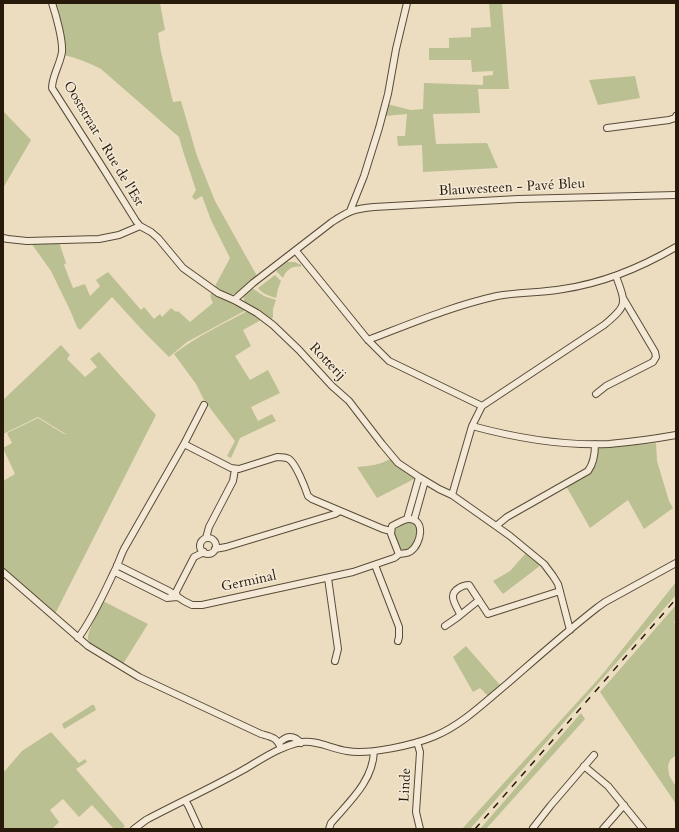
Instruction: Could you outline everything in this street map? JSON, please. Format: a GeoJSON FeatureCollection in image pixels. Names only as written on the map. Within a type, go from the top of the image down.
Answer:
{"type":"FeatureCollection","features":[{"type":"Feature","properties":{"kind":"street","name":"Ooststraat - Rue de l'Est"},"geometry":{"type":"LineString","coordinates":[[52,3],[62,48],[52,82],[52,88],[140,226]]}},
{"type":"Feature","properties":{"kind":"street"},"geometry":{"type":"LineString","coordinates":[[234,300],[253,283],[332,222],[350,211],[364,176],[379,128],[388,94],[396,49],[407,3]]}},
{"type":"Feature","properties":{"kind":"street"},"geometry":{"type":"LineString","coordinates":[[606,128],[669,120],[675,118],[676,116]]}},
{"type":"Feature","properties":{"kind":"street","name":"Blauwesteen - Pavé Bleu"},"geometry":{"type":"LineString","coordinates":[[350,211],[361,208],[518,199],[676,195]]}},
{"type":"Feature","properties":{"kind":"street"},"geometry":{"type":"LineString","coordinates":[[3,238],[27,241],[99,239],[119,235],[140,226]]}},
{"type":"Feature","properties":{"kind":"street","name":"Rotterij"},"geometry":{"type":"LineString","coordinates":[[140,226],[158,238],[190,274],[218,293],[257,313],[282,333],[348,401],[398,462],[438,489],[452,495],[496,526],[544,564],[556,579],[570,630]]}},
{"type":"Feature","properties":{"kind":"street"},"geometry":{"type":"LineString","coordinates":[[368,340],[463,305],[499,296],[563,289],[591,284],[636,268],[675,249]]}},
{"type":"Feature","properties":{"kind":"street"},"geometry":{"type":"LineString","coordinates":[[296,251],[368,340],[389,361],[482,406]]}},
{"type":"Feature","properties":{"kind":"street"},"geometry":{"type":"LineString","coordinates":[[596,394],[606,386],[652,362],[656,357],[623,297],[616,276]]}},
{"type":"Feature","properties":{"kind":"street"},"geometry":{"type":"LineString","coordinates":[[452,495],[472,426],[482,406],[604,325],[620,311],[623,304],[623,297]]}},
{"type":"Feature","properties":{"kind":"street"},"geometry":{"type":"LineString","coordinates":[[78,638],[87,625],[115,572],[124,549],[184,444],[204,405]]}},
{"type":"Feature","properties":{"kind":"street"},"geometry":{"type":"LineString","coordinates":[[472,426],[496,433],[527,439],[595,444],[627,442],[676,435]]}},
{"type":"Feature","properties":{"kind":"street"},"geometry":{"type":"LineString","coordinates":[[184,444],[235,469],[277,457],[286,457],[292,462],[308,496],[312,499],[391,531]]}},
{"type":"Feature","properties":{"kind":"street"},"geometry":{"type":"LineString","coordinates":[[496,526],[507,517],[588,471],[594,458],[595,444]]}},
{"type":"Feature","properties":{"kind":"street"},"geometry":{"type":"LineString","coordinates":[[204,552],[200,545],[201,542],[206,538],[209,526],[233,481],[235,469]]}},
{"type":"Feature","properties":{"kind":"street"},"geometry":{"type":"LineString","coordinates":[[407,519],[422,479]]}},
{"type":"Feature","properties":{"kind":"street"},"geometry":{"type":"LineString","coordinates":[[400,554],[391,534],[392,526],[407,519],[414,520],[422,479]]}},
{"type":"Feature","properties":{"kind":"street"},"geometry":{"type":"LineString","coordinates":[[177,597],[176,592],[194,557],[204,552],[211,553],[216,549],[306,523],[340,511]]}},
{"type":"Feature","properties":{"kind":"street","name":"Germinal"},"geometry":{"type":"LineString","coordinates":[[117,565],[169,591],[192,605],[202,605],[353,572],[394,558],[414,549],[420,538],[421,533],[419,525],[414,520]]}},
{"type":"Feature","properties":{"kind":"street"},"geometry":{"type":"LineString","coordinates":[[206,538],[214,540],[216,549]]}},
{"type":"Feature","properties":{"kind":"street"},"geometry":{"type":"LineString","coordinates":[[134,829],[146,820],[261,759],[280,746],[283,739],[289,737],[298,739],[301,742],[318,743],[347,751],[374,751],[418,742],[437,735],[455,725],[473,712],[605,602],[676,563]]}},
{"type":"Feature","properties":{"kind":"street"},"geometry":{"type":"LineString","coordinates":[[375,565],[398,627],[398,642]]}},
{"type":"Feature","properties":{"kind":"street"},"geometry":{"type":"LineString","coordinates":[[3,572],[88,646],[139,677],[260,734],[274,738],[280,746]]}},
{"type":"Feature","properties":{"kind":"street","name":"Germinal"},"geometry":{"type":"LineString","coordinates":[[115,572],[167,598],[177,597]]}},
{"type":"Feature","properties":{"kind":"street"},"geometry":{"type":"LineString","coordinates":[[328,578],[338,649],[334,661]]}},
{"type":"Feature","properties":{"kind":"street"},"geometry":{"type":"LineString","coordinates":[[460,614],[453,595],[454,591],[465,585],[469,585],[488,614],[560,591]]}},
{"type":"Feature","properties":{"kind":"street"},"geometry":{"type":"LineString","coordinates":[[445,626],[479,600]]}},
{"type":"Feature","properties":{"kind":"street","name":"Linde"},"geometry":{"type":"LineString","coordinates":[[418,742],[420,752],[416,812],[420,829]]}},
{"type":"Feature","properties":{"kind":"street"},"geometry":{"type":"LineString","coordinates":[[329,829],[331,823],[366,781],[373,762],[374,751]]}},
{"type":"Feature","properties":{"kind":"street"},"geometry":{"type":"LineString","coordinates":[[533,828],[594,755]]}},
{"type":"Feature","properties":{"kind":"street"},"geometry":{"type":"LineString","coordinates":[[584,766],[608,786],[643,829]]}},
{"type":"Feature","properties":{"kind":"street"},"geometry":{"type":"LineString","coordinates":[[185,800],[199,829]]}},
{"type":"Feature","properties":{"kind":"street"},"geometry":{"type":"LineString","coordinates":[[603,829],[624,805]]}},
{"type":"Feature","properties":{"kind":"green space"},"geometry":{"type":"Polygon","coordinates":[[[53,3],[160,3],[165,30],[158,33],[173,102],[181,101],[197,156],[215,201],[257,276],[236,293],[228,295],[214,288],[230,258],[211,220],[202,196],[195,200],[192,197],[196,190],[179,137],[101,69],[64,55],[53,3]]]}},
{"type":"Feature","properties":{"kind":"green space"},"geometry":{"type":"Polygon","coordinates":[[[489,3],[502,3],[509,89],[478,89],[480,113],[433,114],[436,144],[487,143],[498,168],[423,172],[422,145],[398,146],[397,136],[405,136],[407,114],[385,116],[387,104],[411,110],[423,109],[424,83],[483,85],[483,76],[493,75],[493,71],[472,72],[471,60],[429,60],[429,48],[449,48],[449,38],[471,37],[471,28],[491,27],[489,3]]]}},
{"type":"Feature","properties":{"kind":"green space"},"geometry":{"type":"Polygon","coordinates":[[[635,76],[640,98],[598,105],[589,80],[635,76]]]}},
{"type":"Feature","properties":{"kind":"green space"},"geometry":{"type":"Polygon","coordinates":[[[3,111],[31,140],[3,188],[3,111]]]}},
{"type":"Feature","properties":{"kind":"green space"},"geometry":{"type":"Polygon","coordinates":[[[59,242],[66,263],[64,265],[73,288],[85,284],[90,296],[100,286],[96,280],[108,272],[141,310],[144,307],[154,319],[160,314],[162,317],[171,308],[176,312],[178,311],[190,322],[213,303],[210,296],[212,292],[248,309],[187,342],[169,357],[112,297],[80,330],[77,327],[51,271],[31,243],[59,242]]]}},
{"type":"Feature","properties":{"kind":"green space"},"geometry":{"type":"Polygon","coordinates":[[[287,262],[295,262],[301,265],[301,267],[290,269],[283,278],[276,271],[287,262]]]}},
{"type":"Feature","properties":{"kind":"green space"},"geometry":{"type":"Polygon","coordinates":[[[275,275],[281,281],[276,298],[269,296],[258,288],[275,275]]]}},
{"type":"Feature","properties":{"kind":"green space"},"geometry":{"type":"Polygon","coordinates":[[[252,288],[264,296],[276,300],[273,309],[273,317],[271,320],[247,305],[245,302],[244,295],[252,288]]]}},
{"type":"Feature","properties":{"kind":"green space"},"geometry":{"type":"Polygon","coordinates":[[[249,310],[261,320],[243,330],[251,346],[235,356],[250,380],[268,370],[280,393],[251,407],[258,421],[272,414],[276,421],[240,438],[231,458],[227,456],[235,441],[204,400],[196,384],[174,354],[201,336],[249,310]]]}},
{"type":"Feature","properties":{"kind":"green space"},"geometry":{"type":"Polygon","coordinates":[[[61,345],[70,355],[67,359],[85,377],[97,367],[90,359],[99,352],[156,415],[54,616],[3,569],[3,481],[15,474],[3,448],[12,443],[7,433],[38,418],[66,434],[38,417],[3,434],[3,400],[61,345]]]}},
{"type":"Feature","properties":{"kind":"green space"},"geometry":{"type":"Polygon","coordinates":[[[656,443],[657,461],[669,501],[673,508],[644,529],[628,500],[590,528],[566,486],[591,472],[593,469],[597,447],[616,447],[656,443]]]}},
{"type":"Feature","properties":{"kind":"green space"},"geometry":{"type":"Polygon","coordinates":[[[390,459],[404,471],[416,478],[377,498],[357,467],[370,466],[390,459]]]}},
{"type":"Feature","properties":{"kind":"green space"},"geometry":{"type":"Polygon","coordinates":[[[410,521],[416,524],[419,530],[414,544],[409,549],[402,550],[399,547],[394,532],[397,527],[410,521]]]}},
{"type":"Feature","properties":{"kind":"green space"},"geometry":{"type":"Polygon","coordinates":[[[526,553],[541,565],[503,594],[493,581],[510,571],[526,553]]]}},
{"type":"Feature","properties":{"kind":"green space"},"geometry":{"type":"Polygon","coordinates":[[[676,582],[676,595],[470,829],[462,829],[601,676],[676,582]]]}},
{"type":"Feature","properties":{"kind":"green space"},"geometry":{"type":"Polygon","coordinates":[[[103,601],[148,624],[123,664],[97,649],[89,642],[88,639],[103,601]]]}},
{"type":"Feature","properties":{"kind":"green space"},"geometry":{"type":"Polygon","coordinates":[[[676,605],[676,619],[674,622],[676,626],[676,755],[670,760],[668,766],[669,775],[676,787],[676,804],[600,692],[676,605]]]}},
{"type":"Feature","properties":{"kind":"green space"},"geometry":{"type":"Polygon","coordinates":[[[466,646],[500,685],[488,696],[480,688],[473,692],[453,657],[466,646]]]}},
{"type":"Feature","properties":{"kind":"green space"},"geometry":{"type":"Polygon","coordinates":[[[94,705],[96,710],[64,729],[62,724],[94,705]]]}},
{"type":"Feature","properties":{"kind":"green space"},"geometry":{"type":"Polygon","coordinates":[[[581,713],[585,719],[486,829],[480,829],[581,713]]]}},
{"type":"Feature","properties":{"kind":"green space"},"geometry":{"type":"Polygon","coordinates":[[[51,732],[79,763],[85,759],[87,762],[76,769],[125,826],[122,829],[114,829],[92,805],[79,817],[63,799],[50,810],[59,822],[52,829],[3,829],[3,773],[22,751],[51,732]]]}},
{"type":"Feature","properties":{"kind":"railway"},"geometry":{"type":"LineString","coordinates":[[475,829],[676,599]]}}]}
